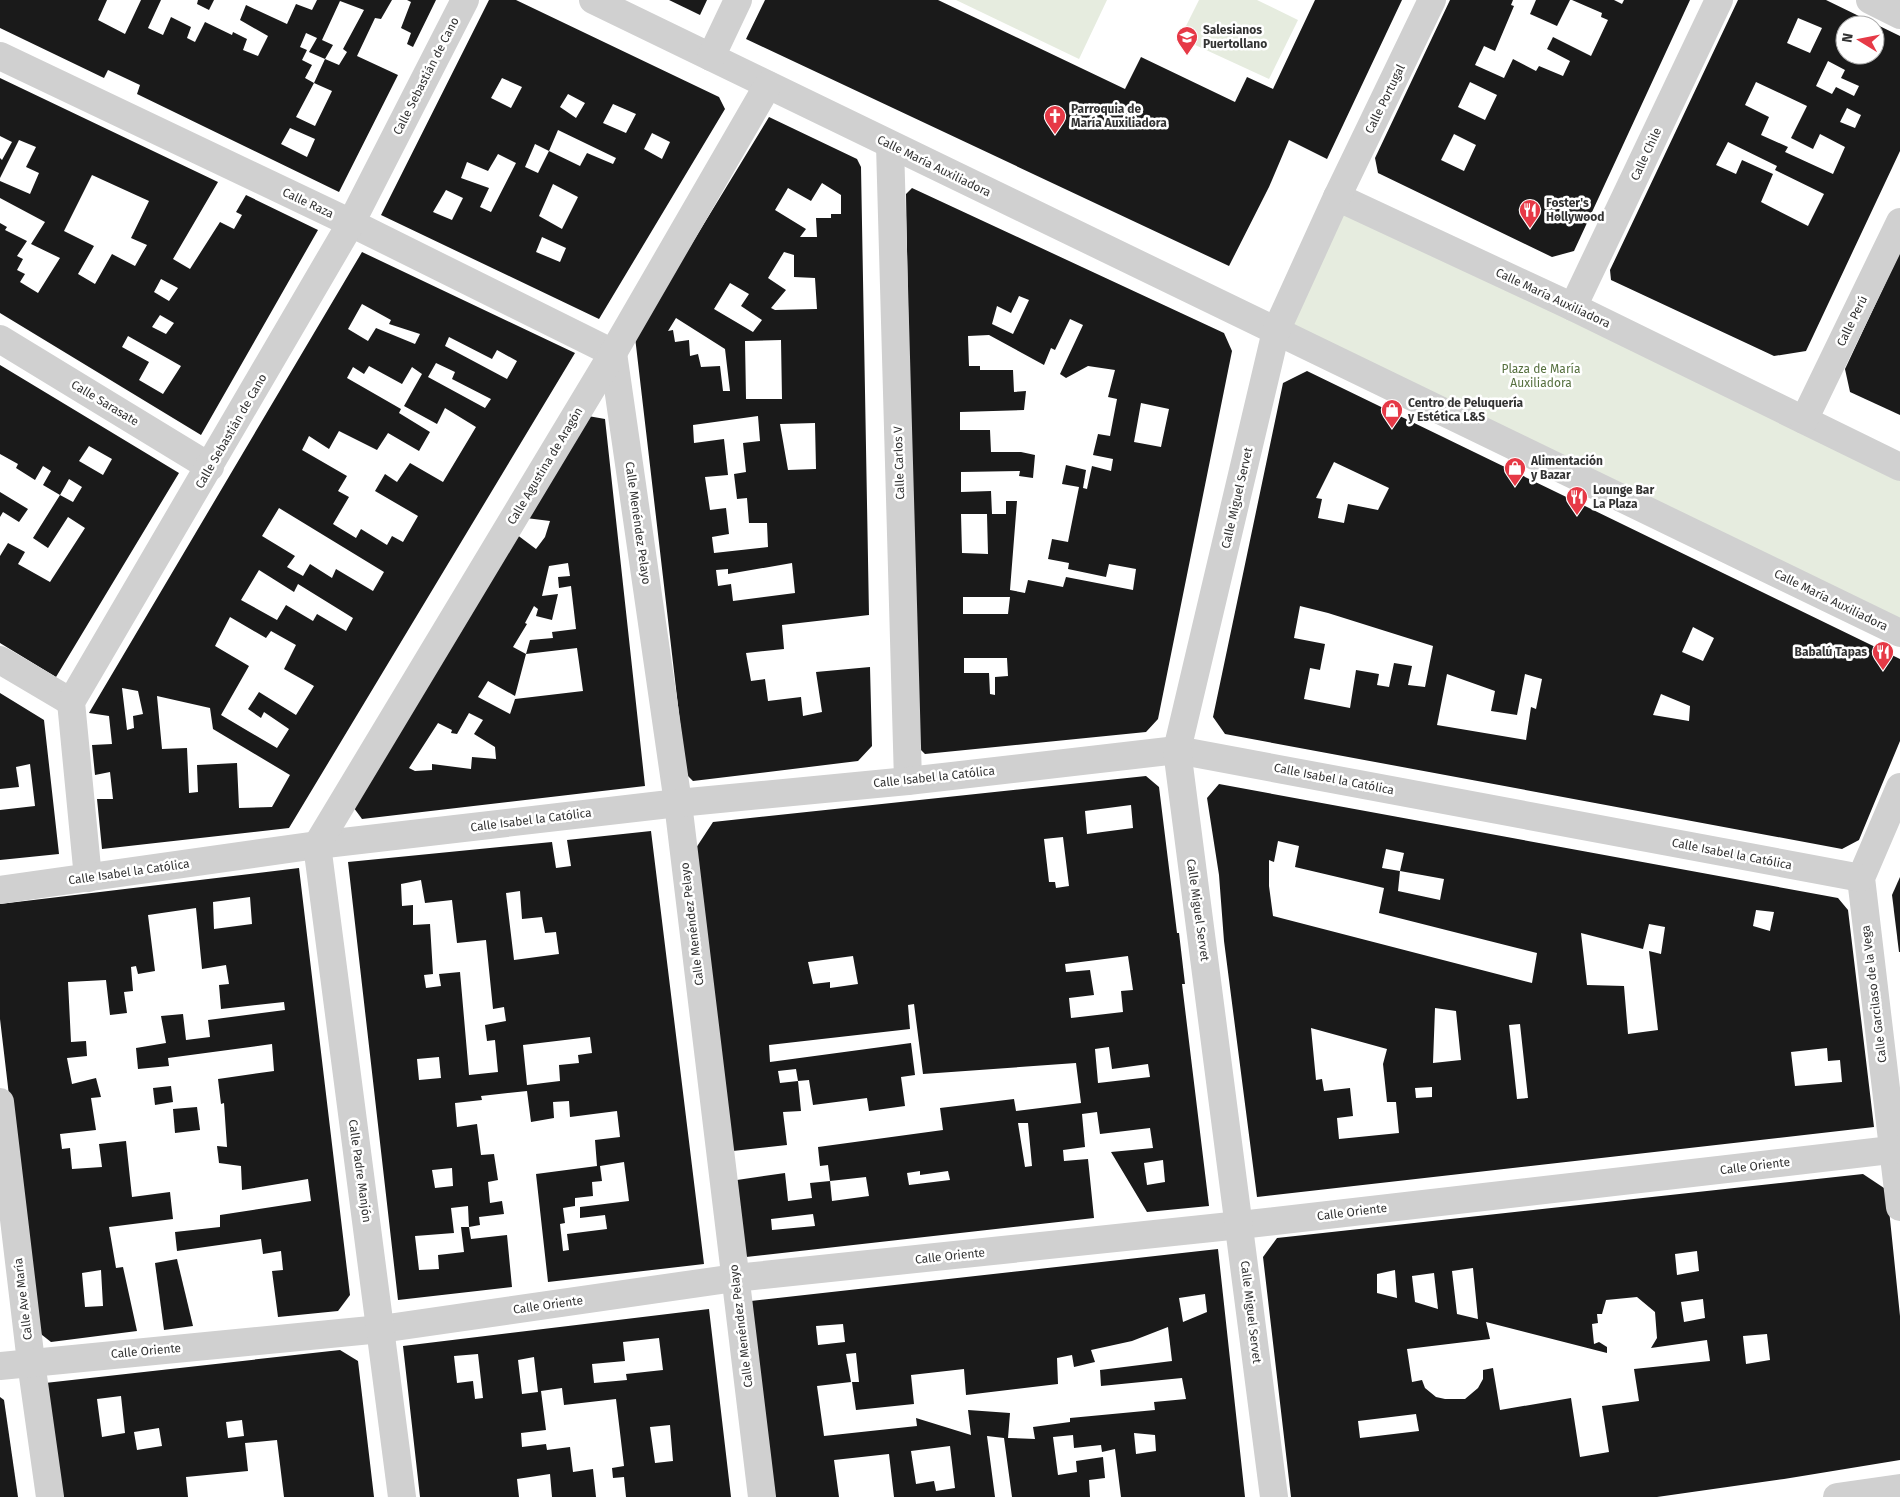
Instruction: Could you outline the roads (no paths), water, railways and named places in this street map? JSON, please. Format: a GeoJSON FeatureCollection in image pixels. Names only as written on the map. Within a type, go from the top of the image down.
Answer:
{"type":"FeatureCollection","features":[{"type":"Feature","properties":{"kind":"street","name":"Calle Sebastián de Cano"},"geometry":{"type":"LineString","coordinates":[[72,702],[351,223],[465,0]]}},
{"type":"Feature","properties":{"kind":"street","name":"Calle María Auxiliadora"},"geometry":{"type":"LineString","coordinates":[[593,0],[1900,634]]}},
{"type":"Feature","properties":{"kind":"street"},"geometry":{"type":"LineString","coordinates":[[711,57],[738,0]]}},
{"type":"Feature","properties":{"kind":"street","name":"Calle Portugal"},"geometry":{"type":"LineString","coordinates":[[1337,197],[1432,0]]}},
{"type":"Feature","properties":{"kind":"street","name":"Calle Chile"},"geometry":{"type":"LineString","coordinates":[[1573,307],[1719,0]]}},
{"type":"Feature","properties":{"kind":"street"},"geometry":{"type":"LineString","coordinates":[[1870,0],[1900,14]]}},
{"type":"Feature","properties":{"kind":"street","name":"Calle Raza"},"geometry":{"type":"LineString","coordinates":[[0,56],[351,223],[613,353]]}},
{"type":"Feature","properties":{"kind":"street","name":"Calle Agustina de Aragón"},"geometry":{"type":"LineString","coordinates":[[317,845],[613,353],[768,85]]}},
{"type":"Feature","properties":{"kind":"street","name":"Calle Carlos V"},"geometry":{"type":"LineString","coordinates":[[890,145],[908,781]]}},
{"type":"Feature","properties":{"kind":"street","name":"Calle María Auxiliadora"},"geometry":{"type":"LineString","coordinates":[[1337,197],[1573,307],[1900,467]]}},
{"type":"Feature","properties":{"kind":"street"},"geometry":{"type":"LineString","coordinates":[[1276,331],[1337,197]]}},
{"type":"Feature","properties":{"kind":"street","name":"Calle Perú"},"geometry":{"type":"LineString","coordinates":[[1804,420],[1900,222]]}},
{"type":"Feature","properties":{"kind":"street","name":"Calle Miguel Servet"},"geometry":{"type":"LineString","coordinates":[[1274,1497],[1177,750],[1276,331]]}},
{"type":"Feature","properties":{"kind":"street","name":"Calle Sarasate"},"geometry":{"type":"LineString","coordinates":[[0,339],[210,467]]}},
{"type":"Feature","properties":{"kind":"street","name":"Calle Menéndez Pelayo"},"geometry":{"type":"LineString","coordinates":[[613,353],[678,803],[762,1497]]}},
{"type":"Feature","properties":{"kind":"street"},"geometry":{"type":"LineString","coordinates":[[0,660],[72,702],[88,878]]}},
{"type":"Feature","properties":{"kind":"street","name":"Calle Isabel la Católica"},"geometry":{"type":"LineString","coordinates":[[0,890],[317,845],[678,803],[908,781],[1177,750],[1861,878]]}},
{"type":"Feature","properties":{"kind":"street","name":"Calle Garcilaso de la Vega"},"geometry":{"type":"LineString","coordinates":[[1900,788],[1861,878],[1896,1149],[1900,1207]]}},
{"type":"Feature","properties":{"kind":"street","name":"Calle Padre Manjón"},"geometry":{"type":"LineString","coordinates":[[317,845],[402,1497]]}},
{"type":"Feature","properties":{"kind":"street","name":"Calle Ave María"},"geometry":{"type":"LineString","coordinates":[[0,1102],[30,1362],[50,1497]]}},
{"type":"Feature","properties":{"kind":"street","name":"Calle Oriente"},"geometry":{"type":"LineString","coordinates":[[0,1366],[381,1329],[735,1278],[1240,1226],[1896,1149]]}},
{"type":"Feature","properties":{"kind":"street"},"geometry":{"type":"LineString","coordinates":[[1837,1497],[1900,1488]]}},
{"type":"Feature","properties":{"kind":"place","name":"Salesianos Puertollano"},"geometry":{"type":"Point","coordinates":[1187,56]}},
{"type":"Feature","properties":{"kind":"place","name":"Parroquia de María Auxiliadora"},"geometry":{"type":"Point","coordinates":[1055,135]}},
{"type":"Feature","properties":{"kind":"place","name":"Foster's Hollywood"},"geometry":{"type":"Point","coordinates":[1530,229]}},
{"type":"Feature","properties":{"kind":"place","name":"Centro de Peluquería y Estética L&S"},"geometry":{"type":"Point","coordinates":[1392,429]}},
{"type":"Feature","properties":{"kind":"place","name":"Alimentación y Bazar"},"geometry":{"type":"Point","coordinates":[1515,487]}},
{"type":"Feature","properties":{"kind":"place","name":"Lounge Bar La Plaza"},"geometry":{"type":"Point","coordinates":[1577,516]}},
{"type":"Feature","properties":{"kind":"place","name":"Babalú Tapas"},"geometry":{"type":"Point","coordinates":[1883,671]}},
{"type":"Feature","properties":{"kind":"park label","name":"Plaza de María Auxiliadora"},"geometry":{"type":"Point","coordinates":[1541,376]}}]}
